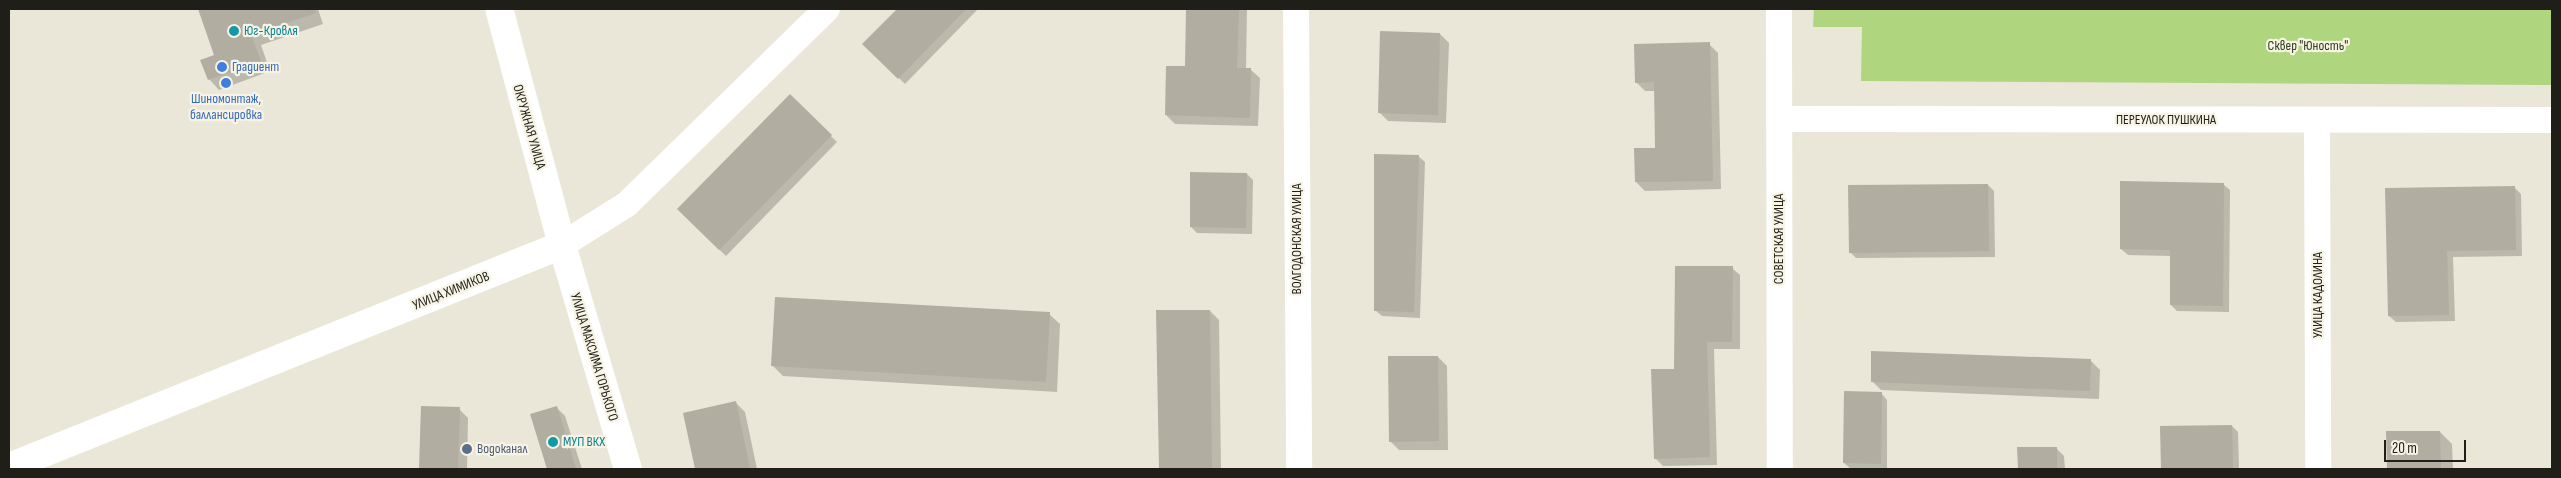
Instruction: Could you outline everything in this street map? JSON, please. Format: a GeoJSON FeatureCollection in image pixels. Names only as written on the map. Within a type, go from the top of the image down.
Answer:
{"type":"FeatureCollection","features":[{"type":"Feature","properties":{"kind":"main road","name":"ОКРУЖНАЯ УЛИЦА"},"geometry":{"type":"LineString","coordinates":[[499,9],[562,245]]}},
{"type":"Feature","properties":{"kind":"main road","name":"УЛИЦА ХИМИКОВ"},"geometry":{"type":"LineString","coordinates":[[9,467],[285,359],[562,245]]}},
{"type":"Feature","properties":{"kind":"main road","name":"УЛИЦА МАКСИМА ГОРЬКОГО"},"geometry":{"type":"LineString","coordinates":[[562,245],[628,469]]}},
{"type":"Feature","properties":{"kind":"street","name":"УЛИЦА ХИМИКОВ"},"geometry":{"type":"LineString","coordinates":[[562,245],[628,204],[827,9]]}},
{"type":"Feature","properties":{"kind":"street","name":"ВОЛГОДОНСКАЯ УЛИЦА"},"geometry":{"type":"LineString","coordinates":[[1296,9],[1299,469]]}},
{"type":"Feature","properties":{"kind":"street","name":"СОВЕТСКАЯ УЛИЦА"},"geometry":{"type":"LineString","coordinates":[[1779,9],[1780,469]]}},
{"type":"Feature","properties":{"kind":"street","name":"ПЕРЕУЛОК ПУШКИНА"},"geometry":{"type":"LineString","coordinates":[[1779,119],[2552,120]]}},
{"type":"Feature","properties":{"kind":"street","name":"УЛИЦА КАДОЛИНА"},"geometry":{"type":"LineString","coordinates":[[2317,121],[2318,469]]}},
{"type":"Feature","properties":{"kind":"green space","name":"Сквер \"Юность\""},"geometry":{"type":"Polygon","coordinates":[[[1814,9],[2552,9],[2552,85],[1861,81],[1862,27],[1813,27],[1814,9]]]}},
{"type":"Feature","properties":{"kind":"building","name":"Юг-Кровля"},"geometry":{"type":"Polygon","coordinates":[[[198,9],[315,9],[316,13],[251,35],[261,61],[208,80],[200,60],[214,55],[198,9]]]}},
{"type":"Feature","properties":{"kind":"building"},"geometry":{"type":"Polygon","coordinates":[[[897,9],[966,9],[898,79],[862,44],[897,9]]]}},
{"type":"Feature","properties":{"kind":"building"},"geometry":{"type":"Polygon","coordinates":[[[1186,9],[1239,9],[1237,68],[1251,68],[1250,118],[1165,115],[1166,66],[1185,66],[1186,9]]]}},
{"type":"Feature","properties":{"kind":"building"},"geometry":{"type":"Polygon","coordinates":[[[1380,31],[1440,33],[1438,115],[1378,113],[1380,31]]]}},
{"type":"Feature","properties":{"kind":"building"},"geometry":{"type":"Polygon","coordinates":[[[1710,42],[1713,181],[1635,182],[1634,148],[1655,148],[1654,82],[1635,83],[1634,44],[1710,42]]]}},
{"type":"Feature","properties":{"kind":"building"},"geometry":{"type":"Polygon","coordinates":[[[790,94],[832,135],[719,250],[677,209],[790,94]]]}},
{"type":"Feature","properties":{"kind":"building"},"geometry":{"type":"Polygon","coordinates":[[[1374,154],[1419,155],[1414,312],[1374,311],[1374,154]]]}},
{"type":"Feature","properties":{"kind":"building"},"geometry":{"type":"Polygon","coordinates":[[[1190,172],[1247,173],[1246,228],[1190,227],[1190,172]]]}},
{"type":"Feature","properties":{"kind":"building"},"geometry":{"type":"Polygon","coordinates":[[[2120,181],[2224,183],[2223,306],[2170,305],[2170,250],[2120,249],[2120,181]]]}},
{"type":"Feature","properties":{"kind":"building"},"geometry":{"type":"Polygon","coordinates":[[[1988,184],[1989,251],[1849,253],[1848,185],[1988,184]]]}},
{"type":"Feature","properties":{"kind":"building"},"geometry":{"type":"Polygon","coordinates":[[[2515,186],[2516,250],[2447,251],[2449,315],[2388,316],[2385,188],[2515,186]]]}},
{"type":"Feature","properties":{"kind":"building"},"geometry":{"type":"Polygon","coordinates":[[[1675,266],[1733,266],[1732,342],[1707,342],[1710,457],[1654,459],[1651,369],[1674,369],[1675,266]]]}},
{"type":"Feature","properties":{"kind":"building"},"geometry":{"type":"Polygon","coordinates":[[[775,297],[1050,312],[1046,382],[771,366],[775,297]]]}},
{"type":"Feature","properties":{"kind":"building"},"geometry":{"type":"Polygon","coordinates":[[[1156,310],[1210,310],[1212,469],[1159,469],[1156,310]]]}},
{"type":"Feature","properties":{"kind":"building"},"geometry":{"type":"Polygon","coordinates":[[[1871,351],[2091,359],[2090,391],[1871,382],[1871,351]]]}},
{"type":"Feature","properties":{"kind":"building"},"geometry":{"type":"Polygon","coordinates":[[[1388,356],[1438,356],[1439,441],[1389,442],[1388,356]]]}},
{"type":"Feature","properties":{"kind":"building"},"geometry":{"type":"Polygon","coordinates":[[[1844,391],[1882,392],[1881,464],[1843,463],[1844,391]]]}},
{"type":"Feature","properties":{"kind":"building"},"geometry":{"type":"Polygon","coordinates":[[[736,401],[750,469],[695,469],[683,413],[736,401]]]}},
{"type":"Feature","properties":{"kind":"building"},"geometry":{"type":"Polygon","coordinates":[[[421,406],[460,407],[458,469],[419,469],[421,406]]]}},
{"type":"Feature","properties":{"kind":"building","name":"МУП ВКХ"},"geometry":{"type":"Polygon","coordinates":[[[557,406],[576,469],[547,469],[530,414],[557,406]]]}},
{"type":"Feature","properties":{"kind":"building"},"geometry":{"type":"Polygon","coordinates":[[[2232,425],[2233,469],[2161,469],[2160,426],[2232,425]]]}},
{"type":"Feature","properties":{"kind":"building"},"geometry":{"type":"Polygon","coordinates":[[[2386,431],[2440,431],[2441,469],[2387,469],[2386,431]]]}},
{"type":"Feature","properties":{"kind":"building"},"geometry":{"type":"Polygon","coordinates":[[[2017,447],[2057,447],[2057,469],[2018,469],[2017,447]]]}},
{"type":"Feature","properties":{"kind":"place","name":"Юг-Кровля"},"geometry":{"type":"Point","coordinates":[234,31]}},
{"type":"Feature","properties":{"kind":"place","name":"Градиент"},"geometry":{"type":"Point","coordinates":[222,67]}},
{"type":"Feature","properties":{"kind":"place","name":"Шиномонтаж, баллансировка"},"geometry":{"type":"Point","coordinates":[226,83]}},
{"type":"Feature","properties":{"kind":"place","name":"МУП ВКХ"},"geometry":{"type":"Point","coordinates":[553,442]}},
{"type":"Feature","properties":{"kind":"place","name":"Водоканал"},"geometry":{"type":"Point","coordinates":[467,449]}}]}
